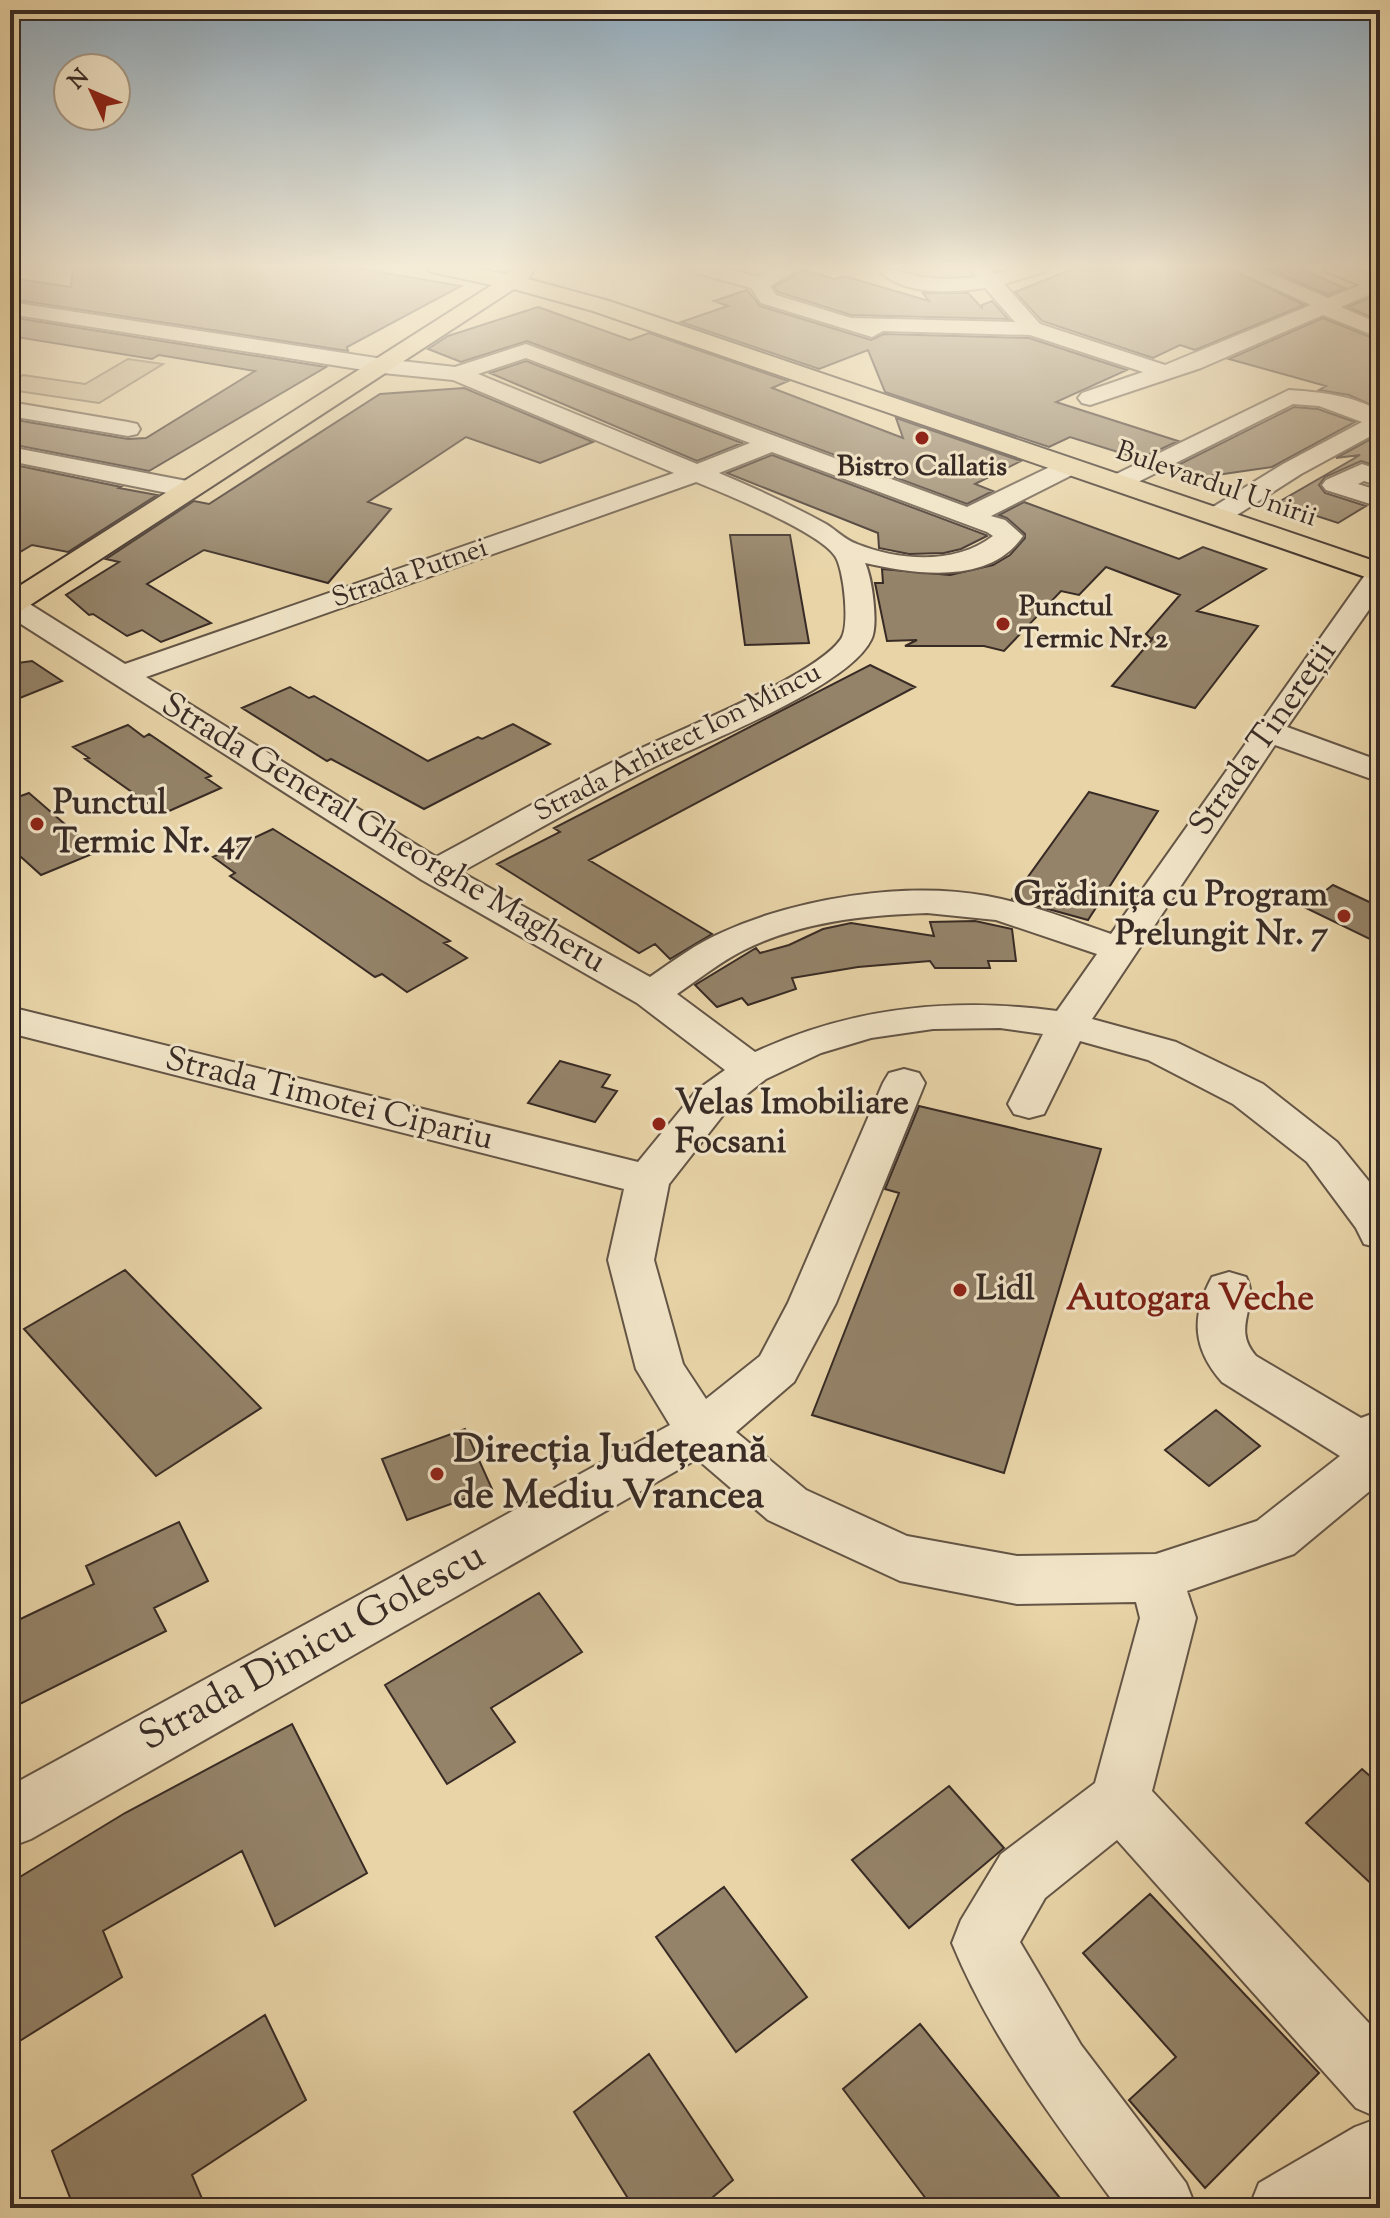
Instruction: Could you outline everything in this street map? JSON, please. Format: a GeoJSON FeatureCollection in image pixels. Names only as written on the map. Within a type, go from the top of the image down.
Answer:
{"type":"FeatureCollection","features":[{"type":"Feature","properties":{"kind":"main road"},"geometry":{"type":"LineString","coordinates":[[10,604],[374,372]]}},
{"type":"Feature","properties":{"kind":"main road","name":"Bulevardul Unirii"},"geometry":{"type":"LineString","coordinates":[[791,372],[1380,574]]}},
{"type":"Feature","properties":{"kind":"street"},"geometry":{"type":"LineString","coordinates":[[434,372],[457,374],[747,494],[819,531],[846,550],[909,563],[957,566],[993,551],[1010,536],[996,526],[581,372]]}},
{"type":"Feature","properties":{"kind":"street"},"geometry":{"type":"LineString","coordinates":[[457,374],[464,372]]}},
{"type":"Feature","properties":{"kind":"street"},"geometry":{"type":"LineString","coordinates":[[1090,398],[1164,372]]}},
{"type":"Feature","properties":{"kind":"street"},"geometry":{"type":"LineString","coordinates":[[1117,483],[1289,397],[1321,399],[1364,412],[1375,420],[1370,428],[1292,469],[1217,516]]}},
{"type":"Feature","properties":{"kind":"street"},"geometry":{"type":"LineString","coordinates":[[10,409],[128,429]]}},
{"type":"Feature","properties":{"kind":"street","name":"Strada Putnei"},"geometry":{"type":"LineString","coordinates":[[122,675],[698,473],[772,443]]}},
{"type":"Feature","properties":{"kind":"street"},"geometry":{"type":"LineString","coordinates":[[10,454],[187,489]]}},
{"type":"Feature","properties":{"kind":"street"},"geometry":{"type":"LineString","coordinates":[[968,517],[1069,467]]}},
{"type":"Feature","properties":{"kind":"street"},"geometry":{"type":"LineString","coordinates":[[1380,478],[1362,472],[1335,485],[1380,499]]}},
{"type":"Feature","properties":{"kind":"street","name":"Strada Arhitect Ion Mincu"},"geometry":{"type":"LineString","coordinates":[[435,872],[634,764],[791,689],[839,659],[858,638],[860,616],[854,568],[846,550]]}},
{"type":"Feature","properties":{"kind":"street","name":"Strada Tinereții"},"geometry":{"type":"LineString","coordinates":[[1029,1104],[1068,1025],[1268,731],[1380,574]]}},
{"type":"Feature","properties":{"kind":"street","name":"Strada General Gheorghe Magheru"},"geometry":{"type":"LineString","coordinates":[[10,604],[435,872],[651,994],[752,1070]]}},
{"type":"Feature","properties":{"kind":"street"},"geometry":{"type":"LineString","coordinates":[[1268,731],[1380,772]]}},
{"type":"Feature","properties":{"kind":"street"},"geometry":{"type":"LineString","coordinates":[[651,994],[738,939],[813,915],[885,905],[952,902],[988,907],[1120,949]]}},
{"type":"Feature","properties":{"kind":"street"},"geometry":{"type":"LineString","coordinates":[[1229,1289],[1218,1337],[1223,1353],[1252,1378],[1372,1459],[1275,1538],[1156,1578],[1017,1580],[900,1558],[787,1505],[701,1432],[660,1369],[631,1260],[648,1180],[712,1100],[752,1070],[807,1044],[868,1026],[933,1017],[1000,1016],[1068,1025],[1162,1051],[1248,1094],[1322,1152],[1379,1226]]}},
{"type":"Feature","properties":{"kind":"street","name":"Strada Timotei Cipariu"},"geometry":{"type":"LineString","coordinates":[[10,1020],[648,1180]]}},
{"type":"Feature","properties":{"kind":"street","name":"Strada Dinicu Golescu"},"geometry":{"type":"LineString","coordinates":[[10,1818],[701,1432],[777,1369],[812,1303],[904,1083]]}},
{"type":"Feature","properties":{"kind":"street"},"geometry":{"type":"LineString","coordinates":[[1156,1578],[1168,1618],[1120,1800],[1023,1876],[984,1943],[1057,2069],[1161,2208]]}},
{"type":"Feature","properties":{"kind":"street"},"geometry":{"type":"LineString","coordinates":[[1120,1800],[1380,2084]]}},
{"type":"Feature","properties":{"kind":"street"},"geometry":{"type":"LineString","coordinates":[[1284,2208],[1380,2152]]}},
{"type":"Feature","properties":{"kind":"shaded area"},"geometry":{"type":"Polygon","coordinates":[[[106,372],[151,372],[99,403],[10,390],[10,382],[23,375],[85,384],[106,372]]]}},
{"type":"Feature","properties":{"kind":"building"},"geometry":{"type":"Polygon","coordinates":[[[254,372],[318,372],[149,471],[10,444],[10,419],[128,439],[146,438],[254,372]]]}},
{"type":"Feature","properties":{"kind":"building"},"geometry":{"type":"Polygon","coordinates":[[[554,372],[742,443],[697,461],[490,373],[554,372]]]}},
{"type":"Feature","properties":{"kind":"building"},"geometry":{"type":"Polygon","coordinates":[[[609,372],[761,372],[788,381],[772,388],[903,438],[896,418],[1021,461],[975,484],[993,491],[967,504],[609,372]]]}},
{"type":"Feature","properties":{"kind":"building"},"geometry":{"type":"Polygon","coordinates":[[[877,372],[1124,372],[1056,402],[1178,441],[1140,459],[1070,437],[1049,447],[885,392],[877,372]]]}},
{"type":"Feature","properties":{"kind":"building"},"geometry":{"type":"Polygon","coordinates":[[[1274,372],[1380,372],[1380,409],[1349,395],[1319,390],[1326,386],[1274,372]]]}},
{"type":"Feature","properties":{"kind":"building"},"geometry":{"type":"Polygon","coordinates":[[[464,388],[593,442],[540,463],[466,437],[368,502],[391,509],[328,583],[204,550],[147,584],[211,623],[161,642],[142,630],[127,636],[93,614],[89,615],[66,595],[119,562],[106,559],[194,501],[209,504],[380,394],[464,388]]]}},
{"type":"Feature","properties":{"kind":"building"},"geometry":{"type":"Polygon","coordinates":[[[1294,407],[1318,409],[1355,422],[1272,467],[1196,478],[1170,469],[1294,407]]]}},
{"type":"Feature","properties":{"kind":"building"},"geometry":{"type":"Polygon","coordinates":[[[1380,434],[1380,467],[1361,461],[1325,477],[1319,485],[1325,493],[1366,506],[1338,523],[1277,503],[1360,455],[1336,458],[1380,434]]]}},
{"type":"Feature","properties":{"kind":"building"},"geometry":{"type":"Polygon","coordinates":[[[772,455],[987,536],[961,549],[944,553],[909,554],[879,548],[878,533],[727,473],[772,455]]]}},
{"type":"Feature","properties":{"kind":"building"},"geometry":{"type":"Polygon","coordinates":[[[10,464],[157,495],[68,552],[32,545],[10,558],[10,464]]]}},
{"type":"Feature","properties":{"kind":"building"},"geometry":{"type":"Polygon","coordinates":[[[1024,502],[1179,559],[1203,547],[1266,569],[1197,611],[1258,626],[1195,708],[1112,686],[1155,636],[1151,639],[1146,634],[1180,595],[1106,567],[1079,595],[1061,591],[1004,651],[984,646],[905,646],[917,640],[887,641],[875,583],[883,583],[882,569],[950,575],[993,565],[1010,555],[1025,538],[1025,534],[1007,518],[999,515],[1024,502]]]}},
{"type":"Feature","properties":{"kind":"building"},"geometry":{"type":"Polygon","coordinates":[[[730,535],[790,535],[809,643],[745,645],[730,535]]]}},
{"type":"Feature","properties":{"kind":"building"},"geometry":{"type":"Polygon","coordinates":[[[32,661],[62,681],[10,702],[10,664],[32,661]]]}},
{"type":"Feature","properties":{"kind":"building"},"geometry":{"type":"Polygon","coordinates":[[[870,665],[915,687],[589,860],[712,934],[670,959],[655,944],[639,953],[497,864],[560,832],[554,828],[870,665]]]}},
{"type":"Feature","properties":{"kind":"building"},"geometry":{"type":"Polygon","coordinates":[[[290,687],[309,698],[314,696],[428,761],[513,724],[550,744],[424,809],[331,759],[327,761],[242,708],[290,687]]]}},
{"type":"Feature","properties":{"kind":"building"},"geometry":{"type":"Polygon","coordinates":[[[128,725],[144,737],[149,734],[211,776],[206,778],[221,788],[169,811],[155,801],[149,804],[73,747],[128,725]]]}},
{"type":"Feature","properties":{"kind":"building"},"geometry":{"type":"Polygon","coordinates":[[[1089,792],[1158,811],[1088,920],[1012,899],[1089,792]]]}},
{"type":"Feature","properties":{"kind":"building","name":"Punctul Termic Nr. 47"},"geometry":{"type":"Polygon","coordinates":[[[29,793],[97,852],[41,875],[10,847],[10,800],[29,793]]]}},
{"type":"Feature","properties":{"kind":"building"},"geometry":{"type":"Polygon","coordinates":[[[273,829],[450,941],[444,943],[467,958],[407,992],[382,974],[375,977],[230,876],[235,873],[213,857],[273,829]]]}},
{"type":"Feature","properties":{"kind":"building","name":"Grădinița cu Program Prelungit Nr. 7"},"geometry":{"type":"Polygon","coordinates":[[[1333,885],[1380,907],[1380,944],[1304,907],[1333,885]]]}},
{"type":"Feature","properties":{"kind":"building"},"geometry":{"type":"Polygon","coordinates":[[[975,921],[1012,929],[1016,961],[988,961],[990,968],[935,968],[930,961],[858,967],[792,978],[796,989],[748,1005],[742,998],[717,1007],[695,985],[756,948],[760,953],[789,945],[823,929],[851,923],[934,936],[930,922],[975,921]]]}},
{"type":"Feature","properties":{"kind":"building"},"geometry":{"type":"Polygon","coordinates":[[[560,1061],[610,1075],[602,1087],[617,1091],[595,1122],[528,1103],[560,1061]]]}},
{"type":"Feature","properties":{"kind":"building","name":"Lidl"},"geometry":{"type":"Polygon","coordinates":[[[919,1106],[1101,1149],[1004,1473],[812,1415],[899,1193],[885,1189],[919,1106]]]}},
{"type":"Feature","properties":{"kind":"building"},"geometry":{"type":"Polygon","coordinates":[[[125,1270],[261,1408],[156,1476],[24,1329],[125,1270]]]}},
{"type":"Feature","properties":{"kind":"building"},"geometry":{"type":"Polygon","coordinates":[[[1216,1410],[1260,1446],[1209,1486],[1165,1450],[1216,1410]]]}},
{"type":"Feature","properties":{"kind":"building","name":"Direcția Județeană de Mediu Vrancea"},"geometry":{"type":"Polygon","coordinates":[[[465,1429],[492,1489],[407,1520],[382,1459],[465,1429]]]}},
{"type":"Feature","properties":{"kind":"building"},"geometry":{"type":"Polygon","coordinates":[[[179,1522],[208,1581],[154,1608],[166,1631],[10,1709],[10,1624],[94,1584],[86,1566],[179,1522]]]}},
{"type":"Feature","properties":{"kind":"building"},"geometry":{"type":"Polygon","coordinates":[[[539,1593],[582,1652],[491,1708],[515,1742],[447,1784],[385,1685],[539,1593]]]}},
{"type":"Feature","properties":{"kind":"building"},"geometry":{"type":"Polygon","coordinates":[[[292,1724],[367,1873],[275,1926],[242,1851],[103,1931],[122,1977],[10,2047],[10,1883],[125,1813],[292,1724]]]}},
{"type":"Feature","properties":{"kind":"building"},"geometry":{"type":"Polygon","coordinates":[[[1362,1769],[1380,1785],[1380,1892],[1306,1823],[1362,1769]]]}},
{"type":"Feature","properties":{"kind":"building"},"geometry":{"type":"Polygon","coordinates":[[[949,1786],[1004,1848],[909,1928],[852,1860],[949,1786]]]}},
{"type":"Feature","properties":{"kind":"building"},"geometry":{"type":"Polygon","coordinates":[[[724,1887],[807,1997],[736,2052],[656,1937],[724,1887]]]}},
{"type":"Feature","properties":{"kind":"building"},"geometry":{"type":"Polygon","coordinates":[[[1150,1894],[1319,2073],[1205,2188],[1129,2100],[1176,2057],[1083,1953],[1150,1894]]]}},
{"type":"Feature","properties":{"kind":"building"},"geometry":{"type":"Polygon","coordinates":[[[265,2015],[306,2100],[192,2175],[206,2208],[74,2208],[52,2151],[265,2015]]]}},
{"type":"Feature","properties":{"kind":"building"},"geometry":{"type":"Polygon","coordinates":[[[920,2024],[1068,2208],[933,2208],[843,2089],[920,2024]]]}},
{"type":"Feature","properties":{"kind":"building"},"geometry":{"type":"Polygon","coordinates":[[[649,2054],[733,2180],[700,2208],[634,2208],[574,2112],[649,2054]]]}},
{"type":"Feature","properties":{"kind":"place","name":"Bistro Callatis"},"geometry":{"type":"Point","coordinates":[922,438]}},
{"type":"Feature","properties":{"kind":"place","name":"Punctul Termic Nr. 2"},"geometry":{"type":"Point","coordinates":[1003,624]}},
{"type":"Feature","properties":{"kind":"place","name":"Punctul Termic Nr. 47"},"geometry":{"type":"Point","coordinates":[37,824]}},
{"type":"Feature","properties":{"kind":"place","name":"Grădinița cu Program Prelungit Nr. 7"},"geometry":{"type":"Point","coordinates":[1344,916]}},
{"type":"Feature","properties":{"kind":"place","name":"Velas Imobiliare Focsani"},"geometry":{"type":"Point","coordinates":[659,1124]}},
{"type":"Feature","properties":{"kind":"place","name":"Lidl"},"geometry":{"type":"Point","coordinates":[960,1290]}},
{"type":"Feature","properties":{"kind":"place","name":"Direcția Județeană de Mediu Vrancea"},"geometry":{"type":"Point","coordinates":[437,1474]}},
{"type":"Feature","properties":{"kind":"district","name":"Autogara Veche"},"geometry":{"type":"Point","coordinates":[1190,1300]}}]}
